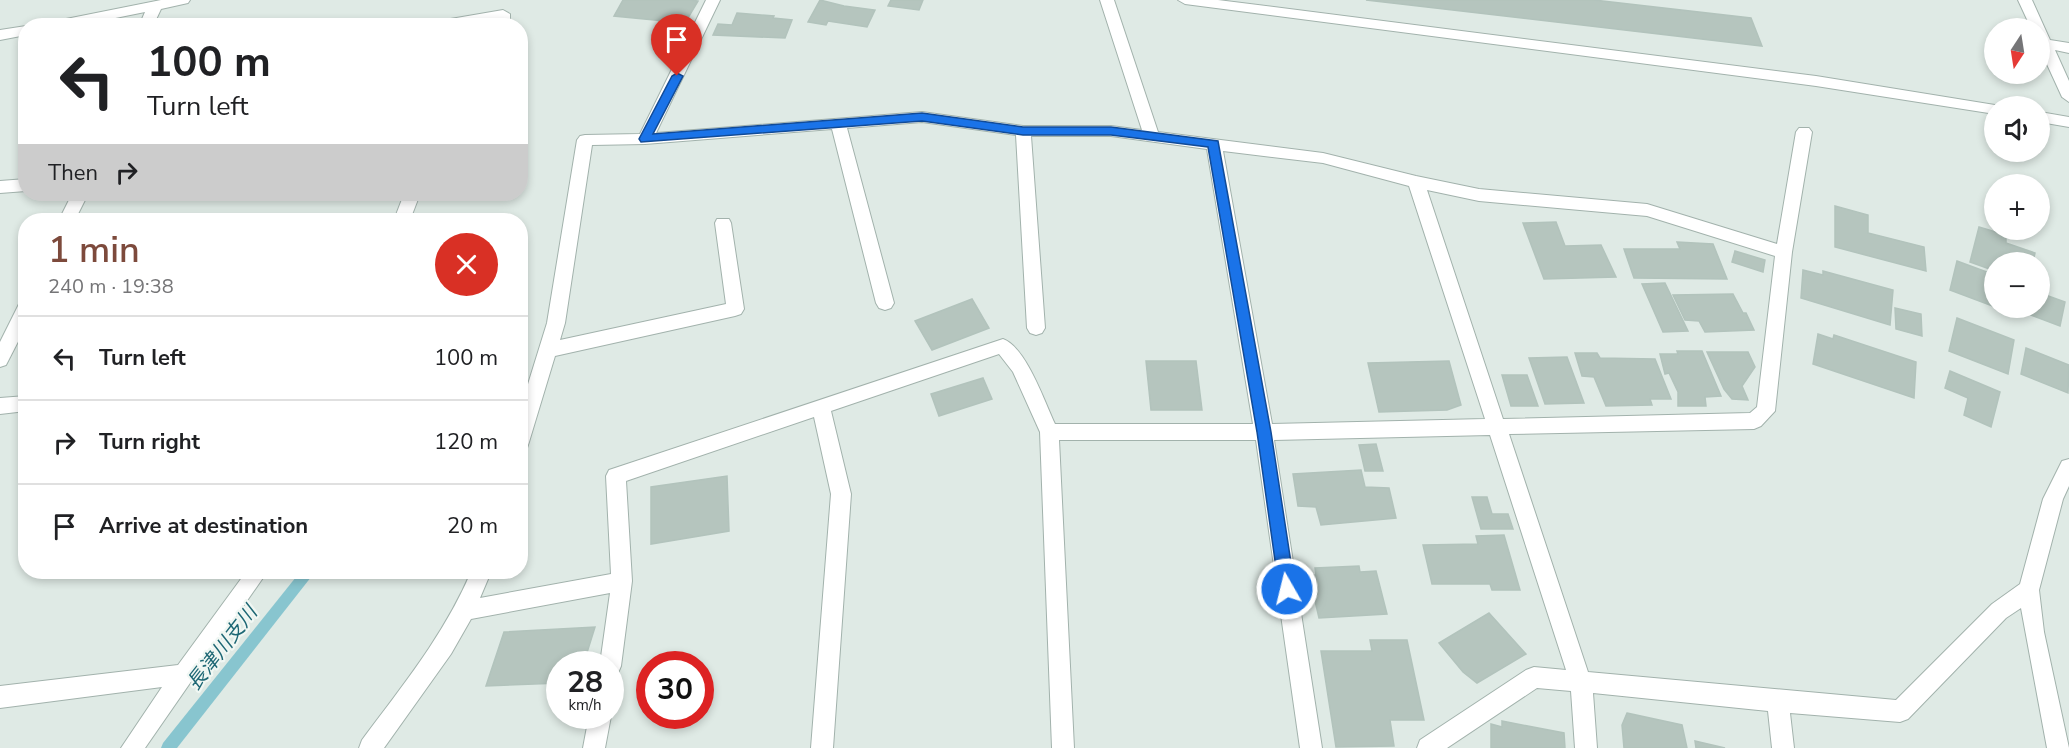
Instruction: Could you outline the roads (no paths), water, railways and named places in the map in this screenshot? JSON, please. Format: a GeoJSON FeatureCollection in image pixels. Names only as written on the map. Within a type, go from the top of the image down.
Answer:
{"type":"FeatureCollection","features":[{"type":"Feature","properties":{"kind":"street"},"geometry":{"type":"LineString","coordinates":[[93,18],[183,0]]}},
{"type":"Feature","properties":{"kind":"street"},"geometry":{"type":"LineString","coordinates":[[645,139],[713,0]]}},
{"type":"Feature","properties":{"kind":"street"},"geometry":{"type":"LineString","coordinates":[[1107,0],[1151,135]]}},
{"type":"Feature","properties":{"kind":"street"},"geometry":{"type":"LineString","coordinates":[[1185,0],[1816,81],[1984,107]]}},
{"type":"Feature","properties":{"kind":"street"},"geometry":{"type":"LineString","coordinates":[[2025,0],[2033,18]]}},
{"type":"Feature","properties":{"kind":"street"},"geometry":{"type":"LineString","coordinates":[[150,18],[155,6]]}},
{"type":"Feature","properties":{"kind":"street"},"geometry":{"type":"LineString","coordinates":[[480,18],[503,14],[503,18]]}},
{"type":"Feature","properties":{"kind":"street"},"geometry":{"type":"LineString","coordinates":[[0,35],[18,32]]}},
{"type":"Feature","properties":{"kind":"street"},"geometry":{"type":"LineString","coordinates":[[2050,41],[2069,48]]}},
{"type":"Feature","properties":{"kind":"street"},"geometry":{"type":"LineString","coordinates":[[2050,55],[2069,97]]}},
{"type":"Feature","properties":{"kind":"street"},"geometry":{"type":"LineString","coordinates":[[528,416],[556,323],[585,140],[645,139],[922,117],[1023,131],[1111,131],[1323,158],[1416,182],[1490,196],[1647,210],[1784,252]]}},
{"type":"Feature","properties":{"kind":"street"},"geometry":{"type":"LineString","coordinates":[[2050,119],[2069,122]]}},
{"type":"Feature","properties":{"kind":"street"},"geometry":{"type":"LineString","coordinates":[[838,124],[885,303]]}},
{"type":"Feature","properties":{"kind":"street"},"geometry":{"type":"LineString","coordinates":[[1023,131],[1036,328]]}},
{"type":"Feature","properties":{"kind":"street"},"geometry":{"type":"LineString","coordinates":[[1049,432],[1264,432],[1755,421],[1766,411],[1784,252],[1804,132]]}},
{"type":"Feature","properties":{"kind":"street"},"geometry":{"type":"LineString","coordinates":[[1214,144],[1264,432],[1311,748]]}},
{"type":"Feature","properties":{"kind":"street"},"geometry":{"type":"LineString","coordinates":[[1416,182],[1581,682],[1586,748]]}},
{"type":"Feature","properties":{"kind":"street"},"geometry":{"type":"LineString","coordinates":[[0,187],[18,186]]}},
{"type":"Feature","properties":{"kind":"street"},"geometry":{"type":"LineString","coordinates":[[548,350],[735,309],[723,223]]}},
{"type":"Feature","properties":{"kind":"street"},"geometry":{"type":"LineString","coordinates":[[0,360],[18,323]]}},
{"type":"Feature","properties":{"kind":"street"},"geometry":{"type":"LineString","coordinates":[[613,651],[622,581],[616,476],[1003,346],[1020,368],[1049,432],[1063,748]]}},
{"type":"Feature","properties":{"kind":"street"},"geometry":{"type":"LineString","coordinates":[[0,406],[18,404]]}},
{"type":"Feature","properties":{"kind":"street"},"geometry":{"type":"LineString","coordinates":[[821,407],[841,494],[822,748]]}},
{"type":"Feature","properties":{"kind":"street"},"geometry":{"type":"LineString","coordinates":[[2058,748],[2034,632],[2029,590],[2054,499],[2069,466]]}},
{"type":"Feature","properties":{"kind":"street"},"geometry":{"type":"LineString","coordinates":[[132,748],[251,579]]}},
{"type":"Feature","properties":{"kind":"street"},"geometry":{"type":"LineString","coordinates":[[370,748],[444,647],[465,611],[478,579]]}},
{"type":"Feature","properties":{"kind":"street"},"geometry":{"type":"LineString","coordinates":[[465,611],[622,581]]}},
{"type":"Feature","properties":{"kind":"street"},"geometry":{"type":"LineString","coordinates":[[1428,748],[1534,677],[1900,711],[1999,611],[2029,590]]}},
{"type":"Feature","properties":{"kind":"street"},"geometry":{"type":"LineString","coordinates":[[0,697],[186,674]]}},
{"type":"Feature","properties":{"kind":"street"},"geometry":{"type":"LineString","coordinates":[[1778,701],[1783,748]]}},
{"type":"Feature","properties":{"kind":"street"},"geometry":{"type":"LineString","coordinates":[[594,748],[598,729]]}},
{"type":"Feature","properties":{"kind":"waterway","name":"長津川支川"},"geometry":{"type":"LineString","coordinates":[[168,748],[302,579]]}}]}
